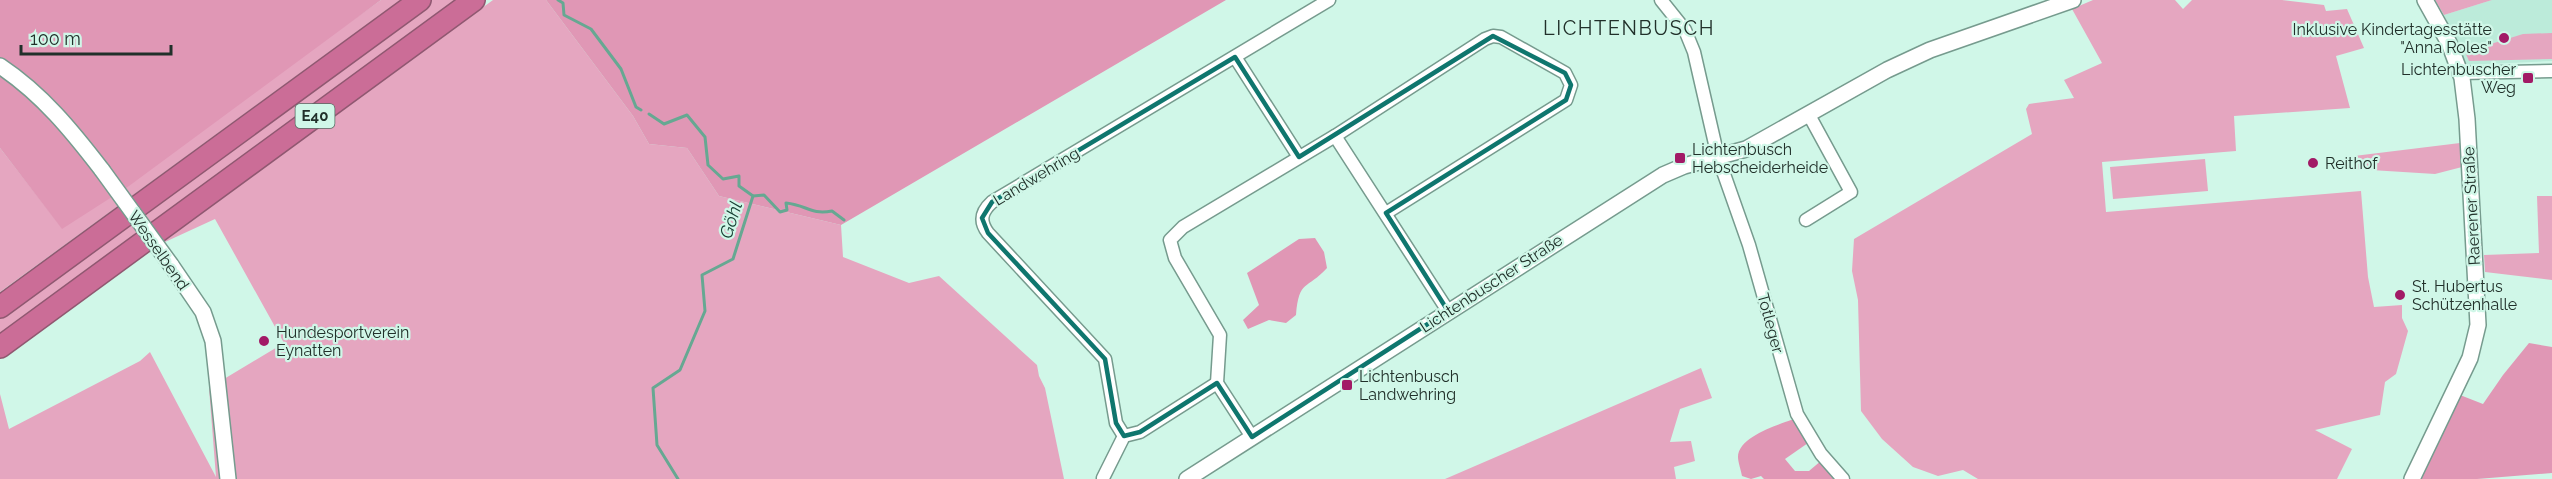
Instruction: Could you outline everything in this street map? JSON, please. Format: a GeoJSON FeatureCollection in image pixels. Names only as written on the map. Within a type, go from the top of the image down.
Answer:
{"type":"FeatureCollection","features":[{"type":"Feature","properties":{"kind":"highway","name":"E40"},"geometry":{"type":"LineString","coordinates":[[0,307],[420,0]]}},
{"type":"Feature","properties":{"kind":"highway","name":"E40"},"geometry":{"type":"LineString","coordinates":[[0,347],[474,0]]}},
{"type":"Feature","properties":{"kind":"street","name":"Landwehring"},"geometry":{"type":"LineString","coordinates":[[1124,436],[1116,423],[1105,359],[988,233],[983,226],[982,218],[985,208],[1329,0]]}},
{"type":"Feature","properties":{"kind":"street","name":"Totleger"},"geometry":{"type":"LineString","coordinates":[[1661,0],[1678,20],[1690,41],[1719,157],[1749,245],[1797,414],[1821,454],[1843,479]]}},
{"type":"Feature","properties":{"kind":"street","name":"Lichtenbuscher Straße"},"geometry":{"type":"LineString","coordinates":[[1187,479],[1645,185],[1684,166],[1746,149],[1887,70],[1930,50],[2073,0]]}},
{"type":"Feature","properties":{"kind":"street","name":"Raerener Straße"},"geometry":{"type":"LineString","coordinates":[[2412,479],[2470,358],[2478,325],[2470,174],[2461,73],[2449,43],[2425,0]]}},
{"type":"Feature","properties":{"kind":"street"},"geometry":{"type":"LineString","coordinates":[[1252,437],[1217,383],[1220,335],[1175,258],[1170,240],[1183,227],[1335,136],[1485,39],[1493,36],[1501,37],[1565,73],[1571,85],[1571,91],[1566,100],[1386,213]]}},
{"type":"Feature","properties":{"kind":"street"},"geometry":{"type":"LineString","coordinates":[[1235,57],[1299,157]]}},
{"type":"Feature","properties":{"kind":"street","name":"Wesselbend"},"geometry":{"type":"LineString","coordinates":[[0,66],[22,81],[47,103],[102,170],[203,312],[213,341],[228,479]]}},
{"type":"Feature","properties":{"kind":"street"},"geometry":{"type":"LineString","coordinates":[[2461,73],[2552,71]]}},
{"type":"Feature","properties":{"kind":"street"},"geometry":{"type":"LineString","coordinates":[[1806,220],[1851,192],[1809,115]]}},
{"type":"Feature","properties":{"kind":"street"},"geometry":{"type":"LineString","coordinates":[[1335,136],[1448,311]]}},
{"type":"Feature","properties":{"kind":"street"},"geometry":{"type":"LineString","coordinates":[[1103,478],[1124,436],[1140,432],[1217,383]]}},
{"type":"Feature","properties":{"kind":"highlighted area"},"geometry":{"type":"Polygon","coordinates":[[[1493,36],[1565,73],[1571,85],[1566,100],[1386,213],[1448,311],[1252,437],[1217,383],[1140,432],[1124,436],[1116,423],[1105,359],[988,233],[982,218],[992,202],[1235,57],[1299,157],[1493,36]]]}},
{"type":"Feature","properties":{"kind":"shaded area"},"geometry":{"type":"Polygon","coordinates":[[[0,0],[381,0],[129,186],[62,229],[0,148],[0,0]]]}},
{"type":"Feature","properties":{"kind":"shaded area"},"geometry":{"type":"Polygon","coordinates":[[[381,0],[401,0],[0,292],[0,148],[62,228],[381,0]]]}},
{"type":"Feature","properties":{"kind":"shaded area"},"geometry":{"type":"Polygon","coordinates":[[[430,0],[465,0],[0,340],[0,314],[430,0]]]}},
{"type":"Feature","properties":{"kind":"shaded area"},"geometry":{"type":"Polygon","coordinates":[[[493,0],[546,0],[633,116],[649,144],[687,148],[719,196],[841,225],[843,257],[909,283],[939,276],[1037,365],[1045,388],[1064,479],[0,479],[0,394],[9,429],[140,361],[150,352],[216,477],[209,388],[284,343],[215,219],[164,241],[493,0]]]}},
{"type":"Feature","properties":{"kind":"shaded area"},"geometry":{"type":"Polygon","coordinates":[[[546,0],[1226,0],[841,225],[719,196],[687,148],[649,144],[633,116],[546,0]]]}},
{"type":"Feature","properties":{"kind":"shaded area"},"geometry":{"type":"Polygon","coordinates":[[[2093,0],[2175,0],[2183,9],[2192,0],[2282,0],[2324,5],[2326,11],[2347,9],[2364,48],[2336,56],[2350,108],[2234,116],[2236,151],[2102,162],[2106,212],[2361,191],[2368,277],[2374,307],[2402,305],[2402,318],[2408,331],[2396,374],[2385,382],[2380,415],[2315,430],[2352,449],[2337,479],[1978,479],[1963,470],[1938,476],[1913,467],[1882,439],[1861,411],[1858,300],[1852,271],[1854,239],[2032,134],[2026,109],[2029,104],[2074,98],[2064,80],[2102,63],[2072,9],[2093,0]]]}},
{"type":"Feature","properties":{"kind":"shaded area"},"geometry":{"type":"Polygon","coordinates":[[[2435,0],[2492,0],[2444,15],[2435,0]]]}},
{"type":"Feature","properties":{"kind":"shaded area","name":"Inklusive Kindertagesstätte \"Anna Roles\""},"geometry":{"type":"Polygon","coordinates":[[[2492,0],[2552,0],[2552,61],[2467,65],[2444,15],[2492,0]]]}},
{"type":"Feature","properties":{"kind":"shaded area"},"geometry":{"type":"Polygon","coordinates":[[[2552,33],[2552,59],[2469,61],[2465,52],[2523,34],[2552,33]]]}},
{"type":"Feature","properties":{"kind":"shaded area"},"geometry":{"type":"Polygon","coordinates":[[[2460,143],[2462,167],[2435,174],[2355,169],[2354,156],[2460,143]]]}},
{"type":"Feature","properties":{"kind":"shaded area"},"geometry":{"type":"Polygon","coordinates":[[[2205,159],[2208,191],[2113,199],[2110,167],[2205,159]]]}},
{"type":"Feature","properties":{"kind":"shaded area"},"geometry":{"type":"Polygon","coordinates":[[[2537,196],[2552,196],[2552,280],[2485,272],[2484,255],[2539,253],[2537,196]]]}},
{"type":"Feature","properties":{"kind":"shaded area"},"geometry":{"type":"Polygon","coordinates":[[[1315,238],[1324,252],[1327,268],[1302,290],[1296,315],[1286,323],[1269,320],[1248,329],[1243,320],[1259,305],[1247,273],[1299,239],[1315,238]]]}},
{"type":"Feature","properties":{"kind":"shaded area"},"geometry":{"type":"Polygon","coordinates":[[[2529,343],[2552,347],[2552,473],[2477,479],[2419,479],[2460,395],[2483,404],[2529,343]]]}},
{"type":"Feature","properties":{"kind":"shaded area"},"geometry":{"type":"Polygon","coordinates":[[[1701,368],[1712,398],[1680,409],[1670,442],[1691,441],[1695,461],[1674,467],[1676,479],[1445,479],[1701,368]]]}},
{"type":"Feature","properties":{"kind":"shaded area"},"geometry":{"type":"Polygon","coordinates":[[[1795,420],[1808,443],[1785,459],[1795,471],[1809,471],[1822,460],[1838,479],[1764,479],[1761,476],[1751,479],[1742,476],[1738,457],[1744,443],[1759,433],[1795,420]]]}},
{"type":"Feature","properties":{"kind":"waterway","name":"Göhl"},"geometry":{"type":"LineString","coordinates":[[558,0],[563,3],[564,15],[591,29],[621,69],[636,107],[641,110]]}},
{"type":"Feature","properties":{"kind":"waterway","name":"Göhl"},"geometry":{"type":"LineString","coordinates":[[649,114],[664,124],[687,115],[705,137],[708,165],[723,179],[739,176],[739,186],[753,196],[733,259],[702,275],[705,311],[680,370],[653,388],[657,445],[678,479]]}},
{"type":"Feature","properties":{"kind":"waterway"},"geometry":{"type":"LineString","coordinates":[[753,196],[764,195],[780,212],[787,210],[786,203],[818,212],[832,211],[844,220]]}},
{"type":"Feature","properties":{"kind":"place","name":"Inklusive Kindertagesstätte \"Anna Roles\""},"geometry":{"type":"Point","coordinates":[2504,38]}},
{"type":"Feature","properties":{"kind":"place","name":"Lichtenbuscher Weg"},"geometry":{"type":"Point","coordinates":[2528,78]}},
{"type":"Feature","properties":{"kind":"place","name":"Lichtenbusch Hebscheiderheide"},"geometry":{"type":"Point","coordinates":[1680,158]}},
{"type":"Feature","properties":{"kind":"place","name":"Reithof"},"geometry":{"type":"Point","coordinates":[2313,163]}},
{"type":"Feature","properties":{"kind":"place","name":"St. Hubertus Schützenhalle"},"geometry":{"type":"Point","coordinates":[2400,295]}},
{"type":"Feature","properties":{"kind":"place","name":"Hundesportverein Eynatten"},"geometry":{"type":"Point","coordinates":[264,341]}},
{"type":"Feature","properties":{"kind":"place","name":"Lichtenbusch Landwehring"},"geometry":{"type":"Point","coordinates":[1347,385]}},
{"type":"Feature","properties":{"kind":"district","name":"LICHTENBUSCH"},"geometry":{"type":"Point","coordinates":[1629,28]}}]}
